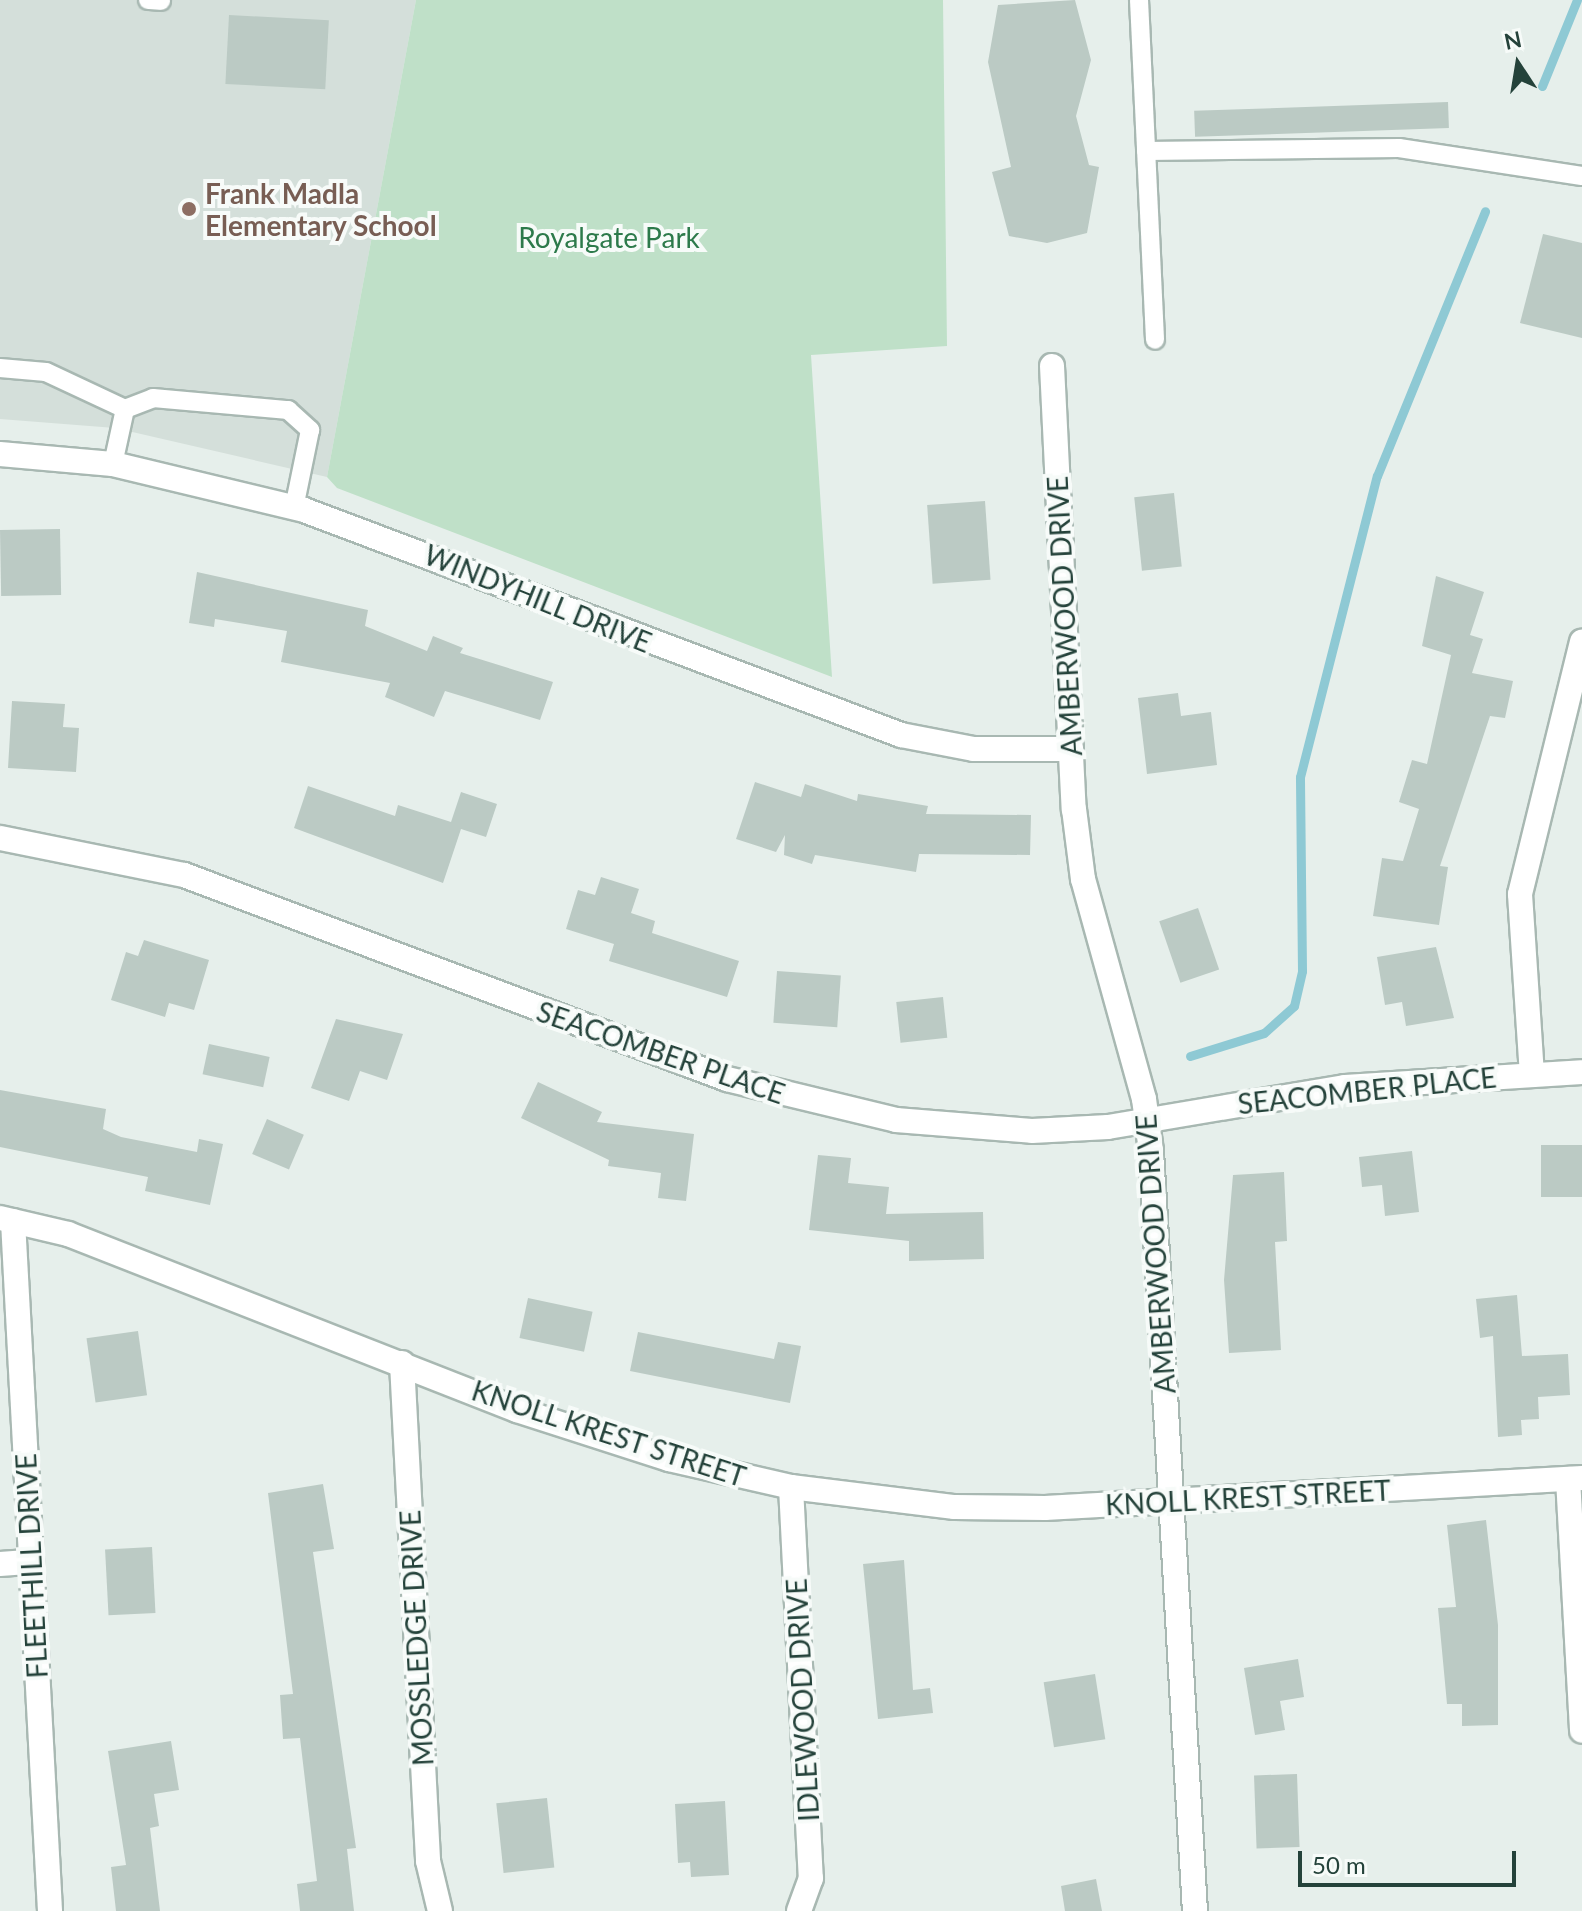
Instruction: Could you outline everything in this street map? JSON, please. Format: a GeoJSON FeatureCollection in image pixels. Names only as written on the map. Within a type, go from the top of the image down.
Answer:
{"type":"FeatureCollection","features":[{"type":"Feature","properties":{"kind":"street","name":"AMBERWOOD DRIVE"},"geometry":{"type":"LineString","coordinates":[[1052,366],[1071,749],[1083,879],[1148,1122],[1195,1911]]}},
{"type":"Feature","properties":{"kind":"street","name":"WINDYHILL DRIVE"},"geometry":{"type":"LineString","coordinates":[[0,454],[113,464],[294,508],[835,715],[974,749],[1071,749]]}},
{"type":"Feature","properties":{"kind":"street"},"geometry":{"type":"LineString","coordinates":[[1532,1075],[1520,894],[1582,642]]}},
{"type":"Feature","properties":{"kind":"street","name":"SEACOMBER PLACE"},"geometry":{"type":"LineString","coordinates":[[0,838],[184,875],[790,1098],[973,1129],[1148,1122],[1255,1097],[1582,1072]]}},
{"type":"Feature","properties":{"kind":"street","name":"KNOLL KREST STREET"},"geometry":{"type":"LineString","coordinates":[[6,1220],[68,1234],[402,1363],[669,1459],[791,1487],[955,1507],[1171,1502],[1575,1478]]}},
{"type":"Feature","properties":{"kind":"street","name":"FLEETHILL DRIVE"},"geometry":{"type":"LineString","coordinates":[[6,1220],[31,1562],[50,1911]]}},
{"type":"Feature","properties":{"kind":"street","name":"MOSSLEDGE DRIVE"},"geometry":{"type":"LineString","coordinates":[[402,1363],[428,1861],[440,1911]]}},
{"type":"Feature","properties":{"kind":"street"},"geometry":{"type":"LineString","coordinates":[[1575,1478],[1582,1731]]}},
{"type":"Feature","properties":{"kind":"street","name":"IDLEWOOD DRIVE"},"geometry":{"type":"LineString","coordinates":[[791,1487],[811,1878],[799,1911]]}},
{"type":"Feature","properties":{"kind":"street"},"geometry":{"type":"LineString","coordinates":[[0,1564],[31,1562]]}},
{"type":"Feature","properties":{"kind":"lane"},"geometry":{"type":"LineString","coordinates":[[148,0],[161,1]]}},
{"type":"Feature","properties":{"kind":"lane"},"geometry":{"type":"LineString","coordinates":[[1139,0],[1155,340]]}},
{"type":"Feature","properties":{"kind":"lane"},"geometry":{"type":"LineString","coordinates":[[1146,151],[1399,148],[1582,176]]}},
{"type":"Feature","properties":{"kind":"lane"},"geometry":{"type":"LineString","coordinates":[[0,368],[46,372],[125,409],[153,398],[288,410],[310,430],[294,508]]}},
{"type":"Feature","properties":{"kind":"lane"},"geometry":{"type":"LineString","coordinates":[[113,464],[125,409]]}},
{"type":"Feature","properties":{"kind":"shaded area","name":"Frank Madla Elementary School"},"geometry":{"type":"Polygon","coordinates":[[[0,0],[416,0],[327,477],[115,428],[0,419],[0,0]]]}},
{"type":"Feature","properties":{"kind":"green space","name":"Royalgate Park"},"geometry":{"type":"Polygon","coordinates":[[[416,0],[943,0],[947,346],[811,355],[832,677],[337,488],[327,477],[416,0]]]}},
{"type":"Feature","properties":{"kind":"building"},"geometry":{"type":"Polygon","coordinates":[[[1075,0],[1091,60],[1076,116],[1089,165],[1099,167],[1087,233],[1047,243],[1009,236],[992,172],[1011,167],[988,62],[998,5],[1075,0]]]}},
{"type":"Feature","properties":{"kind":"building"},"geometry":{"type":"Polygon","coordinates":[[[229,15],[329,20],[325,89],[225,84],[229,15]]]}},
{"type":"Feature","properties":{"kind":"building"},"geometry":{"type":"Polygon","coordinates":[[[1448,102],[1449,128],[1195,137],[1194,111],[1448,102]]]}},
{"type":"Feature","properties":{"kind":"building"},"geometry":{"type":"Polygon","coordinates":[[[1543,234],[1582,243],[1582,338],[1520,323],[1543,234]]]}},
{"type":"Feature","properties":{"kind":"building"},"geometry":{"type":"Polygon","coordinates":[[[1174,493],[1182,567],[1142,571],[1134,497],[1174,493]]]}},
{"type":"Feature","properties":{"kind":"building"},"geometry":{"type":"Polygon","coordinates":[[[985,501],[991,580],[933,584],[927,505],[985,501]]]}},
{"type":"Feature","properties":{"kind":"building"},"geometry":{"type":"Polygon","coordinates":[[[60,529],[61,595],[1,596],[0,530],[60,529]]]}},
{"type":"Feature","properties":{"kind":"building"},"geometry":{"type":"Polygon","coordinates":[[[197,572],[368,610],[365,626],[427,651],[433,636],[463,648],[460,653],[553,682],[540,720],[445,691],[434,717],[385,697],[390,683],[281,662],[287,631],[215,619],[214,627],[189,623],[197,572]]]}},
{"type":"Feature","properties":{"kind":"building"},"geometry":{"type":"Polygon","coordinates":[[[1436,576],[1484,592],[1470,635],[1483,639],[1472,673],[1513,681],[1505,718],[1490,716],[1440,866],[1448,867],[1439,925],[1373,916],[1382,858],[1403,861],[1419,809],[1399,802],[1412,760],[1427,764],[1451,655],[1422,646],[1436,576]]]}},
{"type":"Feature","properties":{"kind":"building"},"geometry":{"type":"Polygon","coordinates":[[[1178,693],[1181,716],[1211,712],[1217,765],[1147,774],[1138,698],[1178,693]]]}},
{"type":"Feature","properties":{"kind":"building"},"geometry":{"type":"Polygon","coordinates":[[[12,701],[65,704],[63,727],[79,728],[76,772],[8,768],[12,701]]]}},
{"type":"Feature","properties":{"kind":"building"},"geometry":{"type":"Polygon","coordinates":[[[755,782],[801,797],[805,784],[857,801],[858,794],[928,806],[926,814],[1031,815],[1030,855],[919,854],[916,872],[815,855],[812,864],[784,855],[785,835],[776,852],[736,839],[755,782]]]}},
{"type":"Feature","properties":{"kind":"building"},"geometry":{"type":"Polygon","coordinates":[[[308,786],[395,816],[398,805],[451,822],[461,792],[497,804],[486,837],[461,829],[443,883],[294,828],[308,786]]]}},
{"type":"Feature","properties":{"kind":"building"},"geometry":{"type":"Polygon","coordinates":[[[601,877],[639,889],[631,913],[655,921],[652,933],[739,961],[727,997],[609,961],[614,944],[566,929],[578,890],[595,895],[601,877]]]}},
{"type":"Feature","properties":{"kind":"building"},"geometry":{"type":"Polygon","coordinates":[[[1198,908],[1219,969],[1180,983],[1159,921],[1198,908]]]}},
{"type":"Feature","properties":{"kind":"building"},"geometry":{"type":"Polygon","coordinates":[[[144,940],[209,960],[194,1010],[169,1003],[165,1017],[111,1000],[126,952],[138,956],[144,940]]]}},
{"type":"Feature","properties":{"kind":"building"},"geometry":{"type":"Polygon","coordinates":[[[1436,947],[1454,1018],[1406,1026],[1402,1002],[1385,1005],[1377,957],[1436,947]]]}},
{"type":"Feature","properties":{"kind":"building"},"geometry":{"type":"Polygon","coordinates":[[[777,971],[841,975],[837,1027],[773,1023],[777,971]]]}},
{"type":"Feature","properties":{"kind":"building"},"geometry":{"type":"Polygon","coordinates":[[[943,997],[947,1038],[901,1043],[896,1002],[943,997]]]}},
{"type":"Feature","properties":{"kind":"building"},"geometry":{"type":"Polygon","coordinates":[[[336,1019],[403,1034],[387,1080],[360,1071],[349,1101],[311,1088],[336,1019]]]}},
{"type":"Feature","properties":{"kind":"building"},"geometry":{"type":"Polygon","coordinates":[[[209,1044],[270,1057],[263,1087],[203,1074],[209,1044]]]}},
{"type":"Feature","properties":{"kind":"building"},"geometry":{"type":"Polygon","coordinates":[[[538,1082],[602,1112],[597,1122],[694,1134],[686,1201],[658,1198],[661,1173],[608,1166],[609,1160],[521,1118],[538,1082]]]}},
{"type":"Feature","properties":{"kind":"building"},"geometry":{"type":"Polygon","coordinates":[[[0,1090],[106,1109],[103,1129],[121,1137],[197,1152],[199,1139],[223,1144],[210,1205],[145,1191],[148,1177],[0,1147],[0,1090]]]}},
{"type":"Feature","properties":{"kind":"building"},"geometry":{"type":"Polygon","coordinates":[[[267,1119],[304,1135],[289,1170],[252,1154],[267,1119]]]}},
{"type":"Feature","properties":{"kind":"building"},"geometry":{"type":"Polygon","coordinates":[[[1541,1145],[1582,1145],[1582,1197],[1541,1197],[1541,1145]]]}},
{"type":"Feature","properties":{"kind":"building"},"geometry":{"type":"Polygon","coordinates":[[[1412,1151],[1419,1212],[1385,1216],[1382,1185],[1362,1187],[1359,1157],[1412,1151]]]}},
{"type":"Feature","properties":{"kind":"building"},"geometry":{"type":"Polygon","coordinates":[[[818,1155],[851,1158],[848,1183],[889,1187],[886,1214],[983,1212],[984,1259],[909,1261],[909,1241],[809,1230],[818,1155]]]}},
{"type":"Feature","properties":{"kind":"building"},"geometry":{"type":"Polygon","coordinates":[[[1284,1172],[1287,1241],[1275,1242],[1281,1350],[1229,1353],[1224,1280],[1233,1175],[1284,1172]]]}},
{"type":"Feature","properties":{"kind":"building"},"geometry":{"type":"Polygon","coordinates":[[[1517,1295],[1522,1356],[1568,1354],[1570,1395],[1538,1397],[1539,1419],[1521,1420],[1522,1435],[1498,1437],[1493,1336],[1480,1338],[1476,1299],[1517,1295]]]}},
{"type":"Feature","properties":{"kind":"building"},"geometry":{"type":"Polygon","coordinates":[[[528,1298],[593,1312],[584,1352],[519,1338],[528,1298]]]}},
{"type":"Feature","properties":{"kind":"building"},"geometry":{"type":"Polygon","coordinates":[[[138,1331],[147,1395],[96,1403],[87,1338],[138,1331]]]}},
{"type":"Feature","properties":{"kind":"building"},"geometry":{"type":"Polygon","coordinates":[[[638,1332],[774,1359],[778,1342],[801,1346],[790,1403],[630,1371],[638,1332]]]}},
{"type":"Feature","properties":{"kind":"building"},"geometry":{"type":"Polygon","coordinates":[[[323,1484],[334,1549],[313,1552],[356,1848],[347,1849],[354,1911],[300,1911],[297,1884],[317,1881],[300,1738],[283,1739],[280,1695],[293,1694],[268,1493],[323,1484]]]}},
{"type":"Feature","properties":{"kind":"building"},"geometry":{"type":"Polygon","coordinates":[[[1486,1520],[1498,1625],[1498,1725],[1462,1726],[1462,1704],[1447,1704],[1438,1608],[1456,1607],[1447,1525],[1486,1520]]]}},
{"type":"Feature","properties":{"kind":"building"},"geometry":{"type":"Polygon","coordinates":[[[152,1547],[155,1613],[109,1615],[105,1549],[152,1547]]]}},
{"type":"Feature","properties":{"kind":"building"},"geometry":{"type":"Polygon","coordinates":[[[904,1560],[913,1690],[930,1688],[933,1713],[878,1719],[863,1564],[904,1560]]]}},
{"type":"Feature","properties":{"kind":"building"},"geometry":{"type":"Polygon","coordinates":[[[1298,1659],[1304,1697],[1280,1701],[1285,1730],[1255,1735],[1244,1668],[1298,1659]]]}},
{"type":"Feature","properties":{"kind":"building"},"geometry":{"type":"Polygon","coordinates":[[[1095,1674],[1105,1739],[1054,1747],[1044,1682],[1095,1674]]]}},
{"type":"Feature","properties":{"kind":"building"},"geometry":{"type":"Polygon","coordinates":[[[171,1741],[179,1790],[154,1794],[159,1826],[150,1828],[160,1911],[116,1911],[111,1867],[126,1865],[108,1751],[171,1741]]]}},
{"type":"Feature","properties":{"kind":"building"},"geometry":{"type":"Polygon","coordinates":[[[1297,1774],[1300,1847],[1257,1848],[1254,1776],[1297,1774]]]}},
{"type":"Feature","properties":{"kind":"building"},"geometry":{"type":"Polygon","coordinates":[[[547,1798],[554,1868],[504,1873],[496,1803],[547,1798]]]}},
{"type":"Feature","properties":{"kind":"building"},"geometry":{"type":"Polygon","coordinates":[[[725,1801],[729,1875],[691,1877],[690,1862],[678,1863],[675,1804],[725,1801]]]}},
{"type":"Feature","properties":{"kind":"building"},"geometry":{"type":"Polygon","coordinates":[[[1096,1879],[1102,1911],[1065,1911],[1061,1886],[1096,1879]]]}},
{"type":"Feature","properties":{"kind":"waterway"},"geometry":{"type":"LineString","coordinates":[[1542,86],[1577,0]]}},
{"type":"Feature","properties":{"kind":"waterway"},"geometry":{"type":"LineString","coordinates":[[1190,1056],[1264,1033],[1294,1006],[1302,971],[1300,777],[1377,476],[1485,211]]}},
{"type":"Feature","properties":{"kind":"place","name":"Frank Madla Elementary School"},"geometry":{"type":"Point","coordinates":[189,209]}}]}
